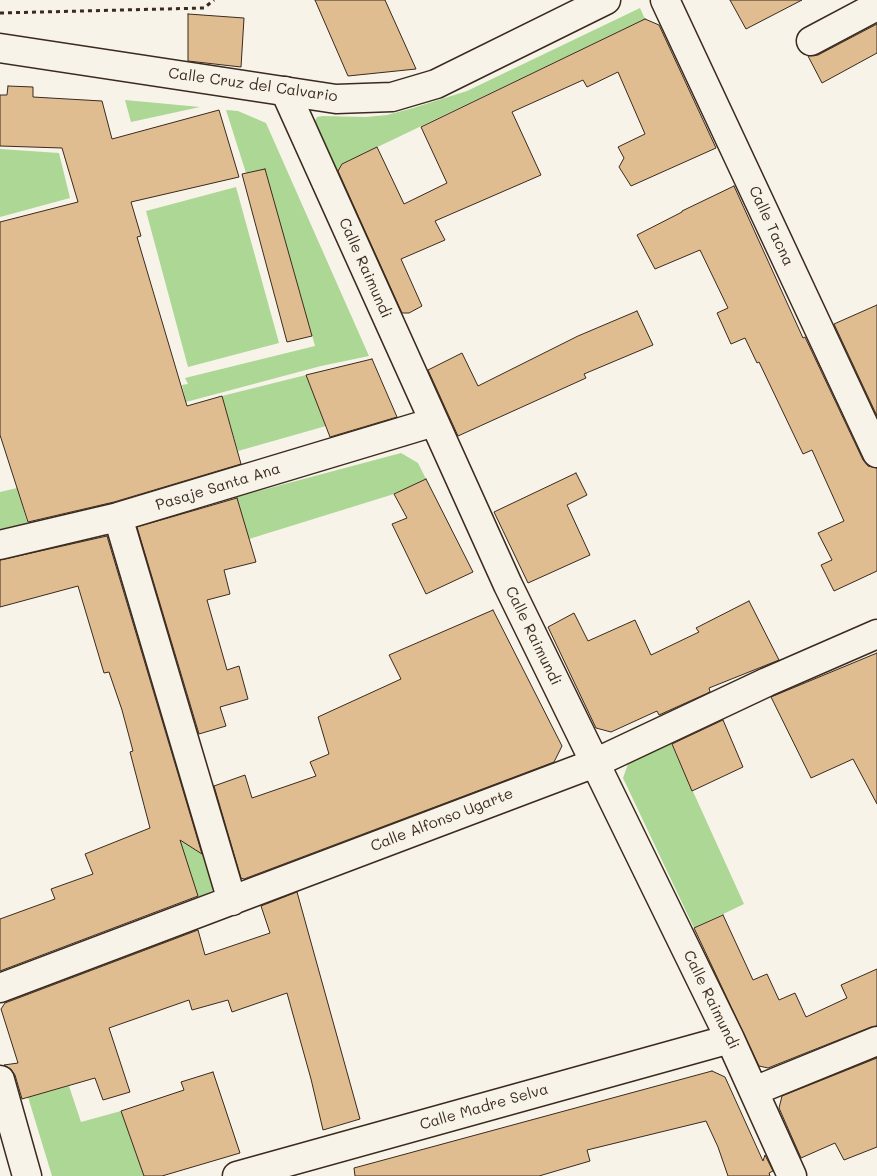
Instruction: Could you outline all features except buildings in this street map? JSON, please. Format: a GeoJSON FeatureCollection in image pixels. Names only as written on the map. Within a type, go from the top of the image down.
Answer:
{"type":"FeatureCollection","features":[{"type":"Feature","properties":{"kind":"street","name":"Calle Cruz del Calvario"},"geometry":{"type":"LineString","coordinates":[[0,48],[127,66],[285,92],[336,98],[392,97],[436,84],[606,0]]}},
{"type":"Feature","properties":{"kind":"street","name":"Calle Tacna"},"geometry":{"type":"LineString","coordinates":[[665,0],[877,453]]}},
{"type":"Feature","properties":{"kind":"street"},"geometry":{"type":"LineString","coordinates":[[811,40],[877,6]]}},
{"type":"Feature","properties":{"kind":"street","name":"Calle Raimundi"},"geometry":{"type":"LineString","coordinates":[[285,92],[508,585],[730,1039],[792,1176]]}},
{"type":"Feature","properties":{"kind":"street","name":"Pasaje Santa Ana"},"geometry":{"type":"LineString","coordinates":[[0,546],[118,517],[434,422]]}},
{"type":"Feature","properties":{"kind":"street"},"geometry":{"type":"LineString","coordinates":[[118,517],[232,901]]}},
{"type":"Feature","properties":{"kind":"street","name":"Calle Alfonso Ugarte"},"geometry":{"type":"LineString","coordinates":[[0,988],[595,763],[767,682],[877,634]]}},
{"type":"Feature","properties":{"kind":"street","name":"Calle Madre Selva"},"geometry":{"type":"LineString","coordinates":[[238,1176],[730,1039]]}},
{"type":"Feature","properties":{"kind":"street"},"geometry":{"type":"LineString","coordinates":[[754,1091],[877,1041]]}},
{"type":"Feature","properties":{"kind":"street"},"geometry":{"type":"LineString","coordinates":[[0,1080],[27,1176]]}},
{"type":"Feature","properties":{"kind":"path"},"geometry":{"type":"LineString","coordinates":[[0,13],[204,8],[214,0]]}},
{"type":"Feature","properties":{"kind":"green space"},"geometry":{"type":"Polygon","coordinates":[[[640,8],[645,19],[342,164],[336,177],[313,124],[317,117],[387,115],[467,91],[640,8]]]}},
{"type":"Feature","properties":{"kind":"green space"},"geometry":{"type":"Polygon","coordinates":[[[125,100],[200,107],[131,122],[125,100]]]}},
{"type":"Feature","properties":{"kind":"green space"},"geometry":{"type":"Polygon","coordinates":[[[226,110],[238,111],[266,123],[369,356],[321,366],[186,402],[182,385],[188,384],[185,378],[315,346],[265,170],[246,173],[226,110]]]}},
{"type":"Feature","properties":{"kind":"green space"},"geometry":{"type":"Polygon","coordinates":[[[0,149],[59,153],[70,198],[0,217],[0,149]]]}},
{"type":"Feature","properties":{"kind":"green space"},"geometry":{"type":"Polygon","coordinates":[[[236,187],[279,343],[188,367],[146,211],[236,187]]]}},
{"type":"Feature","properties":{"kind":"green space"},"geometry":{"type":"Polygon","coordinates":[[[306,375],[326,426],[238,451],[222,396],[306,375]]]}},
{"type":"Feature","properties":{"kind":"green space"},"geometry":{"type":"Polygon","coordinates":[[[401,453],[418,463],[426,479],[394,494],[249,539],[236,497],[401,453]]]}},
{"type":"Feature","properties":{"kind":"green space"},"geometry":{"type":"Polygon","coordinates":[[[17,488],[29,528],[0,535],[0,492],[17,488]]]}},
{"type":"Feature","properties":{"kind":"green space"},"geometry":{"type":"Polygon","coordinates":[[[671,743],[744,904],[694,928],[623,778],[629,761],[671,743]]]}},
{"type":"Feature","properties":{"kind":"green space"},"geometry":{"type":"Polygon","coordinates":[[[202,834],[217,883],[212,891],[198,897],[180,841],[202,834]]]}},
{"type":"Feature","properties":{"kind":"green space"},"geometry":{"type":"Polygon","coordinates":[[[69,1086],[81,1122],[121,1111],[144,1176],[52,1176],[28,1097],[69,1086]]]}}]}
